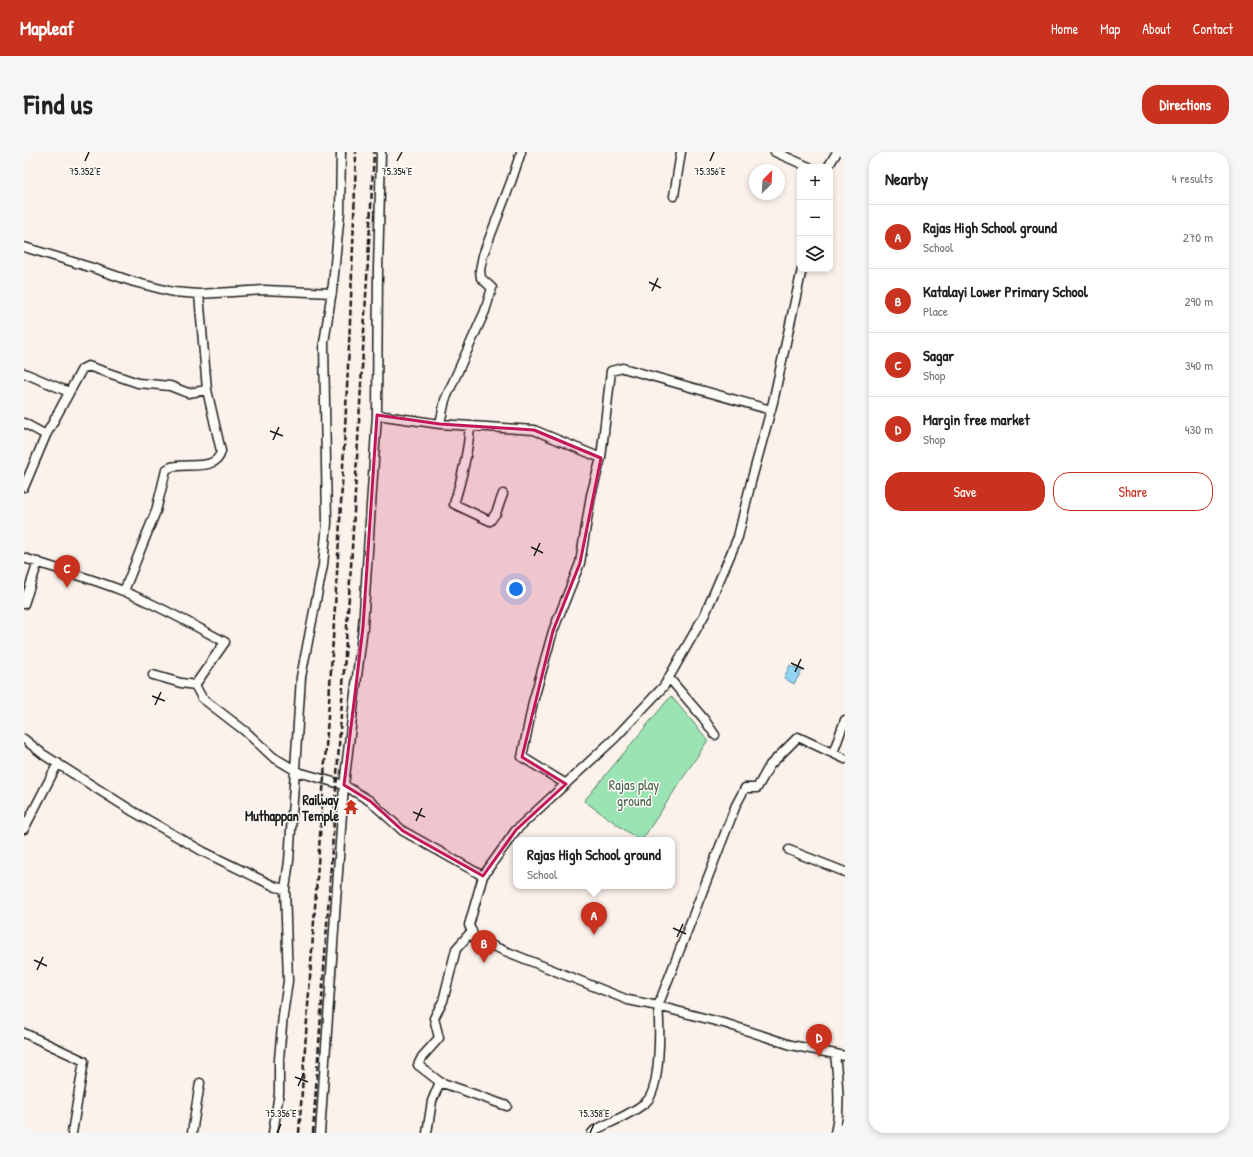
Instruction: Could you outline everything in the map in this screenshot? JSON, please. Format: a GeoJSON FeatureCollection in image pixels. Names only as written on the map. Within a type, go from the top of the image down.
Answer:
{"type":"FeatureCollection","features":[{"type":"Feature","properties":{"kind":"street"},"geometry":{"type":"LineString","coordinates":[[273,1133],[279,1093],[283,1015],[288,981],[285,889],[289,861],[296,770],[301,677],[323,566],[327,523],[324,344],[332,293],[340,212],[341,152]]}},
{"type":"Feature","properties":{"kind":"street"},"geometry":{"type":"LineString","coordinates":[[320,1133],[344,785],[363,627],[377,415],[378,269],[381,152]]}},
{"type":"Feature","properties":{"kind":"street"},"geometry":{"type":"LineString","coordinates":[[440,424],[445,400],[485,311],[492,288],[481,278],[480,270],[483,255],[521,152]]}},
{"type":"Feature","properties":{"kind":"street"},"geometry":{"type":"LineString","coordinates":[[674,196],[681,152]]}},
{"type":"Feature","properties":{"kind":"street"},"geometry":{"type":"LineString","coordinates":[[775,152],[802,164]]}},
{"type":"Feature","properties":{"kind":"street"},"geometry":{"type":"LineString","coordinates":[[830,164],[836,152]]}},
{"type":"Feature","properties":{"kind":"street"},"geometry":{"type":"LineString","coordinates":[[24,247],[134,282],[173,292],[199,294],[264,290],[332,293]]}},
{"type":"Feature","properties":{"kind":"street"},"geometry":{"type":"LineString","coordinates":[[801,272],[771,410],[751,482],[738,537],[705,614],[664,686],[615,738],[516,830],[483,876],[469,925],[475,939],[628,1000],[658,1006],[727,1024],[791,1045],[845,1056]]}},
{"type":"Feature","properties":{"kind":"street"},"geometry":{"type":"LineString","coordinates":[[124,591],[156,511],[164,481],[165,471],[168,467],[180,465],[193,466],[208,464],[215,461],[221,454],[207,390],[199,294]]}},
{"type":"Feature","properties":{"kind":"street"},"geometry":{"type":"LineString","coordinates":[[24,487],[46,435],[82,369],[88,366],[106,371],[127,380],[150,385],[170,386],[188,393],[207,390]]}},
{"type":"Feature","properties":{"kind":"street"},"geometry":{"type":"LineString","coordinates":[[566,784],[522,757],[533,702],[552,637],[580,563],[591,495],[601,458],[611,371],[623,368],[771,410]]}},
{"type":"Feature","properties":{"kind":"street"},"geometry":{"type":"LineString","coordinates":[[24,373],[69,392]]}},
{"type":"Feature","properties":{"kind":"street"},"geometry":{"type":"LineString","coordinates":[[377,415],[440,424],[534,430],[601,458]]}},
{"type":"Feature","properties":{"kind":"street"},"geometry":{"type":"LineString","coordinates":[[24,423],[46,435]]}},
{"type":"Feature","properties":{"kind":"street"},"geometry":{"type":"LineString","coordinates":[[470,426],[469,447],[454,504],[490,521],[496,513],[503,494]]}},
{"type":"Feature","properties":{"kind":"street"},"geometry":{"type":"LineString","coordinates":[[24,558],[124,591],[160,607],[225,642],[195,685]]}},
{"type":"Feature","properties":{"kind":"street"},"geometry":{"type":"LineString","coordinates":[[24,604],[38,562]]}},
{"type":"Feature","properties":{"kind":"street"},"geometry":{"type":"LineString","coordinates":[[153,675],[181,683],[195,685]]}},
{"type":"Feature","properties":{"kind":"street"},"geometry":{"type":"LineString","coordinates":[[669,678],[696,709],[715,735]]}},
{"type":"Feature","properties":{"kind":"street"},"geometry":{"type":"LineString","coordinates":[[195,685],[202,698],[245,731],[273,758],[296,770],[320,779],[344,785],[370,802],[403,831],[483,876]]}},
{"type":"Feature","properties":{"kind":"street"},"geometry":{"type":"LineString","coordinates":[[832,753],[845,720]]}},
{"type":"Feature","properties":{"kind":"street"},"geometry":{"type":"LineString","coordinates":[[592,1133],[634,1110],[646,1102],[651,1095],[656,1074],[659,1047],[660,1024],[658,1006],[736,805],[745,788],[758,788],[770,765],[798,737],[845,759]]}},
{"type":"Feature","properties":{"kind":"street"},"geometry":{"type":"LineString","coordinates":[[24,739],[134,812],[204,852],[276,887],[285,889]]}},
{"type":"Feature","properties":{"kind":"street"},"geometry":{"type":"LineString","coordinates":[[24,829],[58,763]]}},
{"type":"Feature","properties":{"kind":"street"},"geometry":{"type":"LineString","coordinates":[[789,850],[845,872]]}},
{"type":"Feature","properties":{"kind":"street"},"geometry":{"type":"LineString","coordinates":[[472,931],[456,949],[443,1001],[434,1018],[439,1038],[422,1057],[418,1065],[440,1082],[507,1106]]}},
{"type":"Feature","properties":{"kind":"street"},"geometry":{"type":"LineString","coordinates":[[24,1033],[84,1061],[72,1133]]}},
{"type":"Feature","properties":{"kind":"street"},"geometry":{"type":"LineString","coordinates":[[835,1054],[842,1122],[835,1133]]}},
{"type":"Feature","properties":{"kind":"street"},"geometry":{"type":"LineString","coordinates":[[427,1133],[432,1101],[440,1082]]}},
{"type":"Feature","properties":{"kind":"street"},"geometry":{"type":"LineString","coordinates":[[192,1133],[200,1083]]}},
{"type":"Feature","properties":{"kind":"highlighted area"},"geometry":{"type":"Polygon","coordinates":[[[377,415],[440,424],[534,430],[601,458],[580,563],[553,631],[522,757],[566,784],[516,830],[483,876],[403,831],[370,801],[344,785],[363,627],[377,415]]]}},
{"type":"Feature","properties":{"kind":"green space","name":"Rajas play ground"},"geometry":{"type":"Polygon","coordinates":[[[671,696],[708,740],[644,837],[635,837],[584,801],[671,696]]]}},
{"type":"Feature","properties":{"kind":"water"},"geometry":{"type":"Polygon","coordinates":[[[790,665],[802,671],[794,684],[784,678],[790,665]]]}},
{"type":"Feature","properties":{"kind":"railway"},"geometry":{"type":"LineString","coordinates":[[299,1133],[333,642],[347,397],[356,152]]}},
{"type":"Feature","properties":{"kind":"railway"},"geometry":{"type":"LineString","coordinates":[[313,1133],[351,566],[374,152]]}},
{"type":"Feature","properties":{"kind":"place","name":"Sagar"},"geometry":{"type":"Point","coordinates":[67,588]}},
{"type":"Feature","properties":{"kind":"place","name":"Railway Muthappan Temple"},"geometry":{"type":"Point","coordinates":[351,807]}},
{"type":"Feature","properties":{"kind":"place","name":"Rajas High School ground"},"geometry":{"type":"Point","coordinates":[594,935]}},
{"type":"Feature","properties":{"kind":"place","name":"Katalayi Lower Primary School"},"geometry":{"type":"Point","coordinates":[484,963]}},
{"type":"Feature","properties":{"kind":"place","name":"Margin free market"},"geometry":{"type":"Point","coordinates":[819,1057]}}]}
